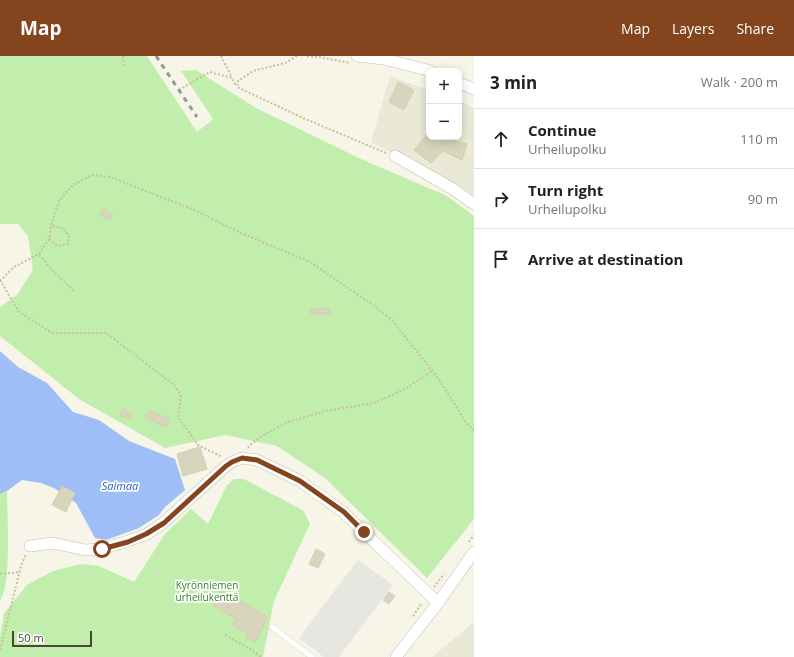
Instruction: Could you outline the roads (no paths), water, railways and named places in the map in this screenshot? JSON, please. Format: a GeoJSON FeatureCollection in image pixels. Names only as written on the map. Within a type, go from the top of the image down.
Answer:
{"type":"FeatureCollection","features":[{"type":"Feature","properties":{"kind":"street"},"geometry":{"type":"LineString","coordinates":[[356,56],[384,59],[426,70]]}},
{"type":"Feature","properties":{"kind":"street"},"geometry":{"type":"LineString","coordinates":[[462,84],[474,89]]}},
{"type":"Feature","properties":{"kind":"street"},"geometry":{"type":"LineString","coordinates":[[395,156],[453,189],[474,204]]}},
{"type":"Feature","properties":{"kind":"street"},"geometry":{"type":"LineString","coordinates":[[30,546],[53,543],[85,550],[102,549],[128,542],[146,534],[164,523],[237,460],[257,460],[300,481],[344,512],[438,603]]}},
{"type":"Feature","properties":{"kind":"street"},"geometry":{"type":"LineString","coordinates":[[396,657],[438,603],[474,552]]}},
{"type":"Feature","properties":{"kind":"lane"},"geometry":{"type":"LineString","coordinates":[[272,626],[312,657]]}},
{"type":"Feature","properties":{"kind":"water","name":"Saimaa"},"geometry":{"type":"Polygon","coordinates":[[[0,351],[18,367],[47,383],[73,412],[99,420],[129,441],[175,459],[185,490],[165,507],[159,515],[139,528],[106,540],[95,538],[76,503],[54,488],[41,483],[22,480],[7,491],[0,494],[0,351]]]}},
{"type":"Feature","properties":{"kind":"railway"},"geometry":{"type":"LineString","coordinates":[[156,56],[197,117]]}},
{"type":"Feature","properties":{"kind":"park label","name":"Kyrönniemen urheilukenttä"},"geometry":{"type":"Point","coordinates":[207,590]}}]}
